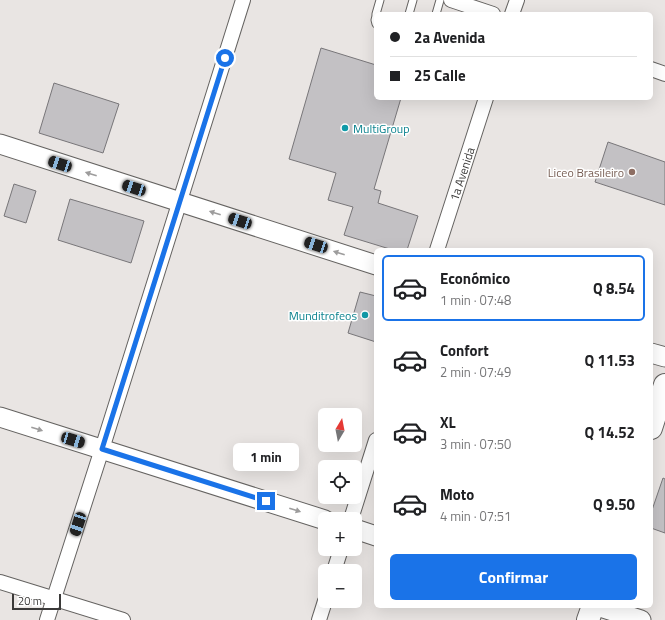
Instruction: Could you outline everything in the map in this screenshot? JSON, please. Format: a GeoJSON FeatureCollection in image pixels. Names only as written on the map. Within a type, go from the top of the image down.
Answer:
{"type":"FeatureCollection","features":[{"type":"Feature","properties":{"kind":"main road"},"geometry":{"type":"LineString","coordinates":[[0,144],[374,264]]}},
{"type":"Feature","properties":{"kind":"main road"},"geometry":{"type":"LineString","coordinates":[[653,354],[665,357]]}},
{"type":"Feature","properties":{"kind":"main road"},"geometry":{"type":"LineString","coordinates":[[653,422],[665,386]]}},
{"type":"Feature","properties":{"kind":"main road"},"geometry":{"type":"LineString","coordinates":[[0,417],[318,518]]}},
{"type":"Feature","properties":{"kind":"main road"},"geometry":{"type":"LineString","coordinates":[[362,531],[374,535]]}},
{"type":"Feature","properties":{"kind":"main road"},"geometry":{"type":"LineString","coordinates":[[588,620],[592,608]]}},
{"type":"Feature","properties":{"kind":"main road"},"geometry":{"type":"LineString","coordinates":[[603,608],[641,620]]}},
{"type":"Feature","properties":{"kind":"street"},"geometry":{"type":"LineString","coordinates":[[47,620],[243,0]]}},
{"type":"Feature","properties":{"kind":"street"},"geometry":{"type":"LineString","coordinates":[[451,0],[487,12]]}},
{"type":"Feature","properties":{"kind":"street"},"geometry":{"type":"LineString","coordinates":[[513,12],[517,0]]}},
{"type":"Feature","properties":{"kind":"street"},"geometry":{"type":"LineString","coordinates":[[653,70],[665,74]]}},
{"type":"Feature","properties":{"kind":"street","name":"1a Avenida"},"geometry":{"type":"LineString","coordinates":[[438,248],[485,100]]}},
{"type":"Feature","properties":{"kind":"street"},"geometry":{"type":"LineString","coordinates":[[353,512],[374,446]]}},
{"type":"Feature","properties":{"kind":"street"},"geometry":{"type":"LineString","coordinates":[[0,582],[123,620]]}},
{"type":"Feature","properties":{"kind":"street"},"geometry":{"type":"LineString","coordinates":[[319,620],[323,608]]}},
{"type":"Feature","properties":{"kind":"lane"},"geometry":{"type":"LineString","coordinates":[[377,12],[380,0]]}},
{"type":"Feature","properties":{"kind":"lane"},"geometry":{"type":"LineString","coordinates":[[410,12],[413,0]]}},
{"type":"Feature","properties":{"kind":"lane"},"geometry":{"type":"LineString","coordinates":[[437,12],[440,0]]}},
{"type":"Feature","properties":{"kind":"building","name":"MultiGroup"},"geometry":{"type":"Polygon","coordinates":[[[321,48],[374,64],[374,100],[400,100],[374,189],[381,191],[378,203],[418,216],[408,248],[386,248],[344,235],[353,207],[328,200],[336,173],[289,159],[321,48]]]}},
{"type":"Feature","properties":{"kind":"building"},"geometry":{"type":"Polygon","coordinates":[[[54,83],[119,104],[103,153],[39,133],[54,83]]]}},
{"type":"Feature","properties":{"kind":"building","name":"Liceo Brasileiro"},"geometry":{"type":"Polygon","coordinates":[[[608,142],[665,162],[665,205],[595,182],[608,142]]]}},
{"type":"Feature","properties":{"kind":"building"},"geometry":{"type":"Polygon","coordinates":[[[14,184],[36,191],[26,223],[4,216],[14,184]]]}},
{"type":"Feature","properties":{"kind":"building"},"geometry":{"type":"Polygon","coordinates":[[[70,199],[144,221],[131,263],[58,240],[70,199]]]}},
{"type":"Feature","properties":{"kind":"building","name":"Munditrofeos"},"geometry":{"type":"Polygon","coordinates":[[[360,292],[374,296],[374,341],[348,333],[360,292]]]}},
{"type":"Feature","properties":{"kind":"building"},"geometry":{"type":"Polygon","coordinates":[[[663,478],[665,479],[665,533],[653,529],[653,507],[663,478]]]}},
{"type":"Feature","properties":{"kind":"place","name":"MultiGroup"},"geometry":{"type":"Point","coordinates":[345,128]}},
{"type":"Feature","properties":{"kind":"place","name":"Liceo Brasileiro"},"geometry":{"type":"Point","coordinates":[632,172]}},
{"type":"Feature","properties":{"kind":"place","name":"Munditrofeos"},"geometry":{"type":"Point","coordinates":[365,315]}},
{"type":"Feature","properties":{"kind":"route"},"geometry":{"type":"LineString","coordinates":[[225,58],[102,449],[266,501]]}}]}
